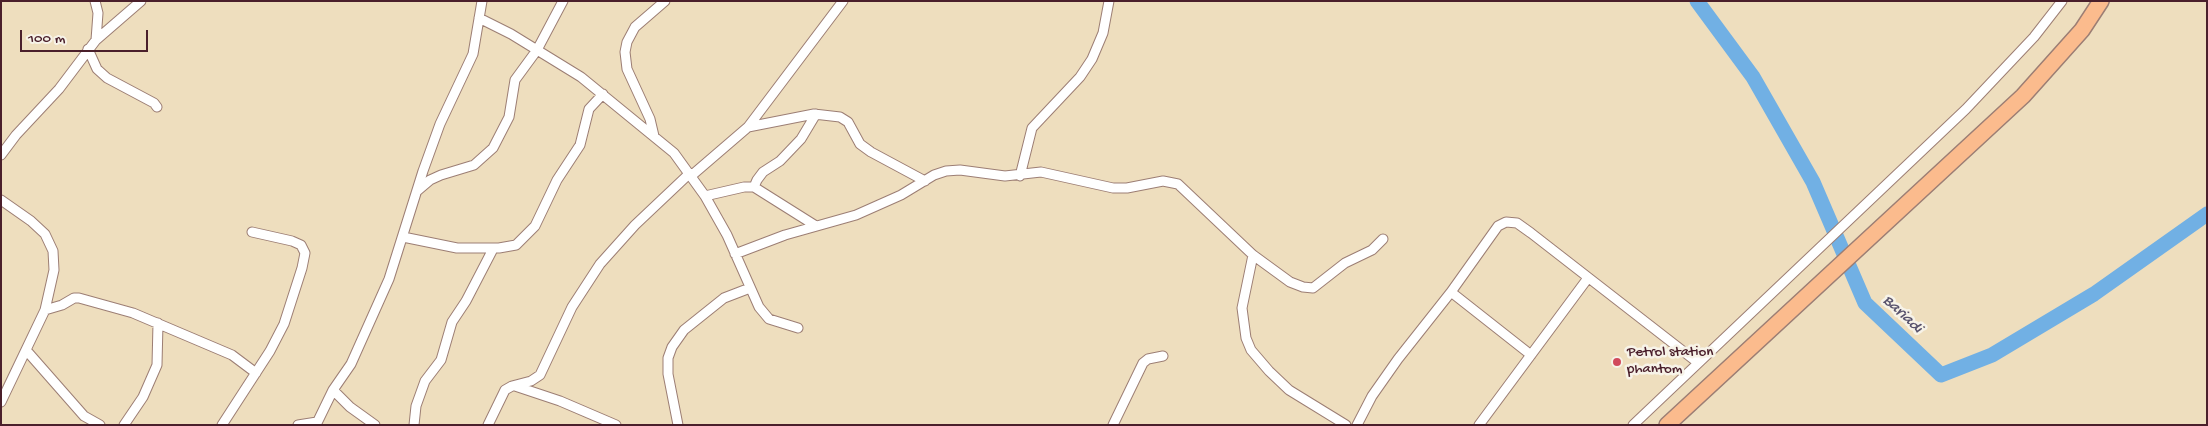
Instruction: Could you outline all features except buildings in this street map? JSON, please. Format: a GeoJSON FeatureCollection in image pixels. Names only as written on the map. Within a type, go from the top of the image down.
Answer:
{"type":"FeatureCollection","features":[{"type":"Feature","properties":{"kind":"highway"},"geometry":{"type":"LineString","coordinates":[[1667,425],[2023,96],[2082,30],[2101,1]]}},
{"type":"Feature","properties":{"kind":"street"},"geometry":{"type":"LineString","coordinates":[[95,1],[98,12],[96,40]]}},
{"type":"Feature","properties":{"kind":"street"},"geometry":{"type":"LineString","coordinates":[[1,156],[16,136],[59,89],[96,40],[141,1]]}},
{"type":"Feature","properties":{"kind":"street"},"geometry":{"type":"LineString","coordinates":[[298,425],[317,423],[333,390],[359,347],[389,279],[416,191],[440,124],[473,54],[482,1]]}},
{"type":"Feature","properties":{"kind":"street"},"geometry":{"type":"LineString","coordinates":[[416,191],[430,180],[474,165],[493,148],[509,117],[515,80],[537,50],[563,1]]}},
{"type":"Feature","properties":{"kind":"street"},"geometry":{"type":"LineString","coordinates":[[654,136],[650,119],[627,69],[625,52],[627,42],[635,27],[665,1]]}},
{"type":"Feature","properties":{"kind":"street"},"geometry":{"type":"LineString","coordinates":[[488,425],[501,396],[512,386],[532,381],[540,375],[572,307],[600,264],[635,225],[690,174],[748,127],[843,1]]}},
{"type":"Feature","properties":{"kind":"street"},"geometry":{"type":"LineString","coordinates":[[1020,176],[1032,128],[1080,77],[1092,59],[1103,33],[1109,1]]}},
{"type":"Feature","properties":{"kind":"street"},"geometry":{"type":"LineString","coordinates":[[1633,425],[1697,362],[1797,271],[1966,109],[2034,37],[2062,1]]}},
{"type":"Feature","properties":{"kind":"street"},"geometry":{"type":"LineString","coordinates":[[479,18],[581,77],[674,153],[705,196],[735,254],[759,307],[769,319],[798,328]]}},
{"type":"Feature","properties":{"kind":"street"},"geometry":{"type":"LineString","coordinates":[[88,49],[102,74],[122,88],[154,103],[157,107]]}},
{"type":"Feature","properties":{"kind":"street"},"geometry":{"type":"LineString","coordinates":[[403,237],[457,248],[493,249],[516,245],[535,226],[557,180],[580,145],[590,109],[603,94]]}},
{"type":"Feature","properties":{"kind":"street"},"geometry":{"type":"LineString","coordinates":[[748,127],[816,114],[840,117],[854,130],[860,144],[871,152],[925,181]]}},
{"type":"Feature","properties":{"kind":"street"},"geometry":{"type":"LineString","coordinates":[[754,187],[756,180],[780,161],[801,139],[816,114]]}},
{"type":"Feature","properties":{"kind":"street"},"geometry":{"type":"LineString","coordinates":[[735,254],[785,234],[856,215],[901,195],[946,170],[1005,176],[1020,176],[1041,172],[1084,183],[1120,188],[1171,182],[1178,184],[1253,255],[1290,282],[1313,288],[1345,263],[1372,250],[1383,239]]}},
{"type":"Feature","properties":{"kind":"street"},"geometry":{"type":"LineString","coordinates":[[705,196],[744,187],[754,187],[816,226]]}},
{"type":"Feature","properties":{"kind":"street"},"geometry":{"type":"LineString","coordinates":[[1,200],[31,221],[45,234],[53,251],[54,270],[44,310],[1,402]]}},
{"type":"Feature","properties":{"kind":"street"},"geometry":{"type":"LineString","coordinates":[[1356,425],[1372,396],[1398,358],[1451,292],[1498,226],[1506,222],[1517,223],[1697,362]]}},
{"type":"Feature","properties":{"kind":"street"},"geometry":{"type":"LineString","coordinates":[[223,425],[284,324],[305,253],[301,244],[292,240],[252,232]]}},
{"type":"Feature","properties":{"kind":"street"},"geometry":{"type":"LineString","coordinates":[[414,425],[416,406],[425,381],[440,360],[452,322],[466,301],[493,249]]}},
{"type":"Feature","properties":{"kind":"street"},"geometry":{"type":"LineString","coordinates":[[1253,255],[1242,308],[1246,338],[1251,350],[1289,390],[1346,425]]}},
{"type":"Feature","properties":{"kind":"street"},"geometry":{"type":"LineString","coordinates":[[1479,425],[1588,278]]}},
{"type":"Feature","properties":{"kind":"street"},"geometry":{"type":"LineString","coordinates":[[678,425],[668,374],[668,358],[672,347],[684,330],[724,298],[750,288]]}},
{"type":"Feature","properties":{"kind":"street"},"geometry":{"type":"LineString","coordinates":[[1451,292],[1531,355]]}},
{"type":"Feature","properties":{"kind":"street"},"geometry":{"type":"LineString","coordinates":[[44,310],[62,305],[74,298],[79,298],[133,313],[232,355],[256,373]]}},
{"type":"Feature","properties":{"kind":"street"},"geometry":{"type":"LineString","coordinates":[[124,425],[143,397],[157,365],[158,323]]}},
{"type":"Feature","properties":{"kind":"street"},"geometry":{"type":"LineString","coordinates":[[26,350],[84,416],[100,425]]}},
{"type":"Feature","properties":{"kind":"street"},"geometry":{"type":"LineString","coordinates":[[1113,425],[1143,363],[1163,356]]}},
{"type":"Feature","properties":{"kind":"street"},"geometry":{"type":"LineString","coordinates":[[512,386],[560,401],[616,425]]}},
{"type":"Feature","properties":{"kind":"street"},"geometry":{"type":"LineString","coordinates":[[333,390],[350,407],[375,425]]}},
{"type":"Feature","properties":{"kind":"street"},"geometry":{"type":"LineString","coordinates":[[1488,413],[1492,425]]}},
{"type":"Feature","properties":{"kind":"waterway","name":"Bariadi"},"geometry":{"type":"LineString","coordinates":[[1697,1],[1753,77],[1813,182],[1865,303],[1941,375],[1992,355],[2094,294],[2207,214]]}},
{"type":"Feature","properties":{"kind":"place","name":"Petrol station phantom"},"geometry":{"type":"Point","coordinates":[1617,362]}}]}
